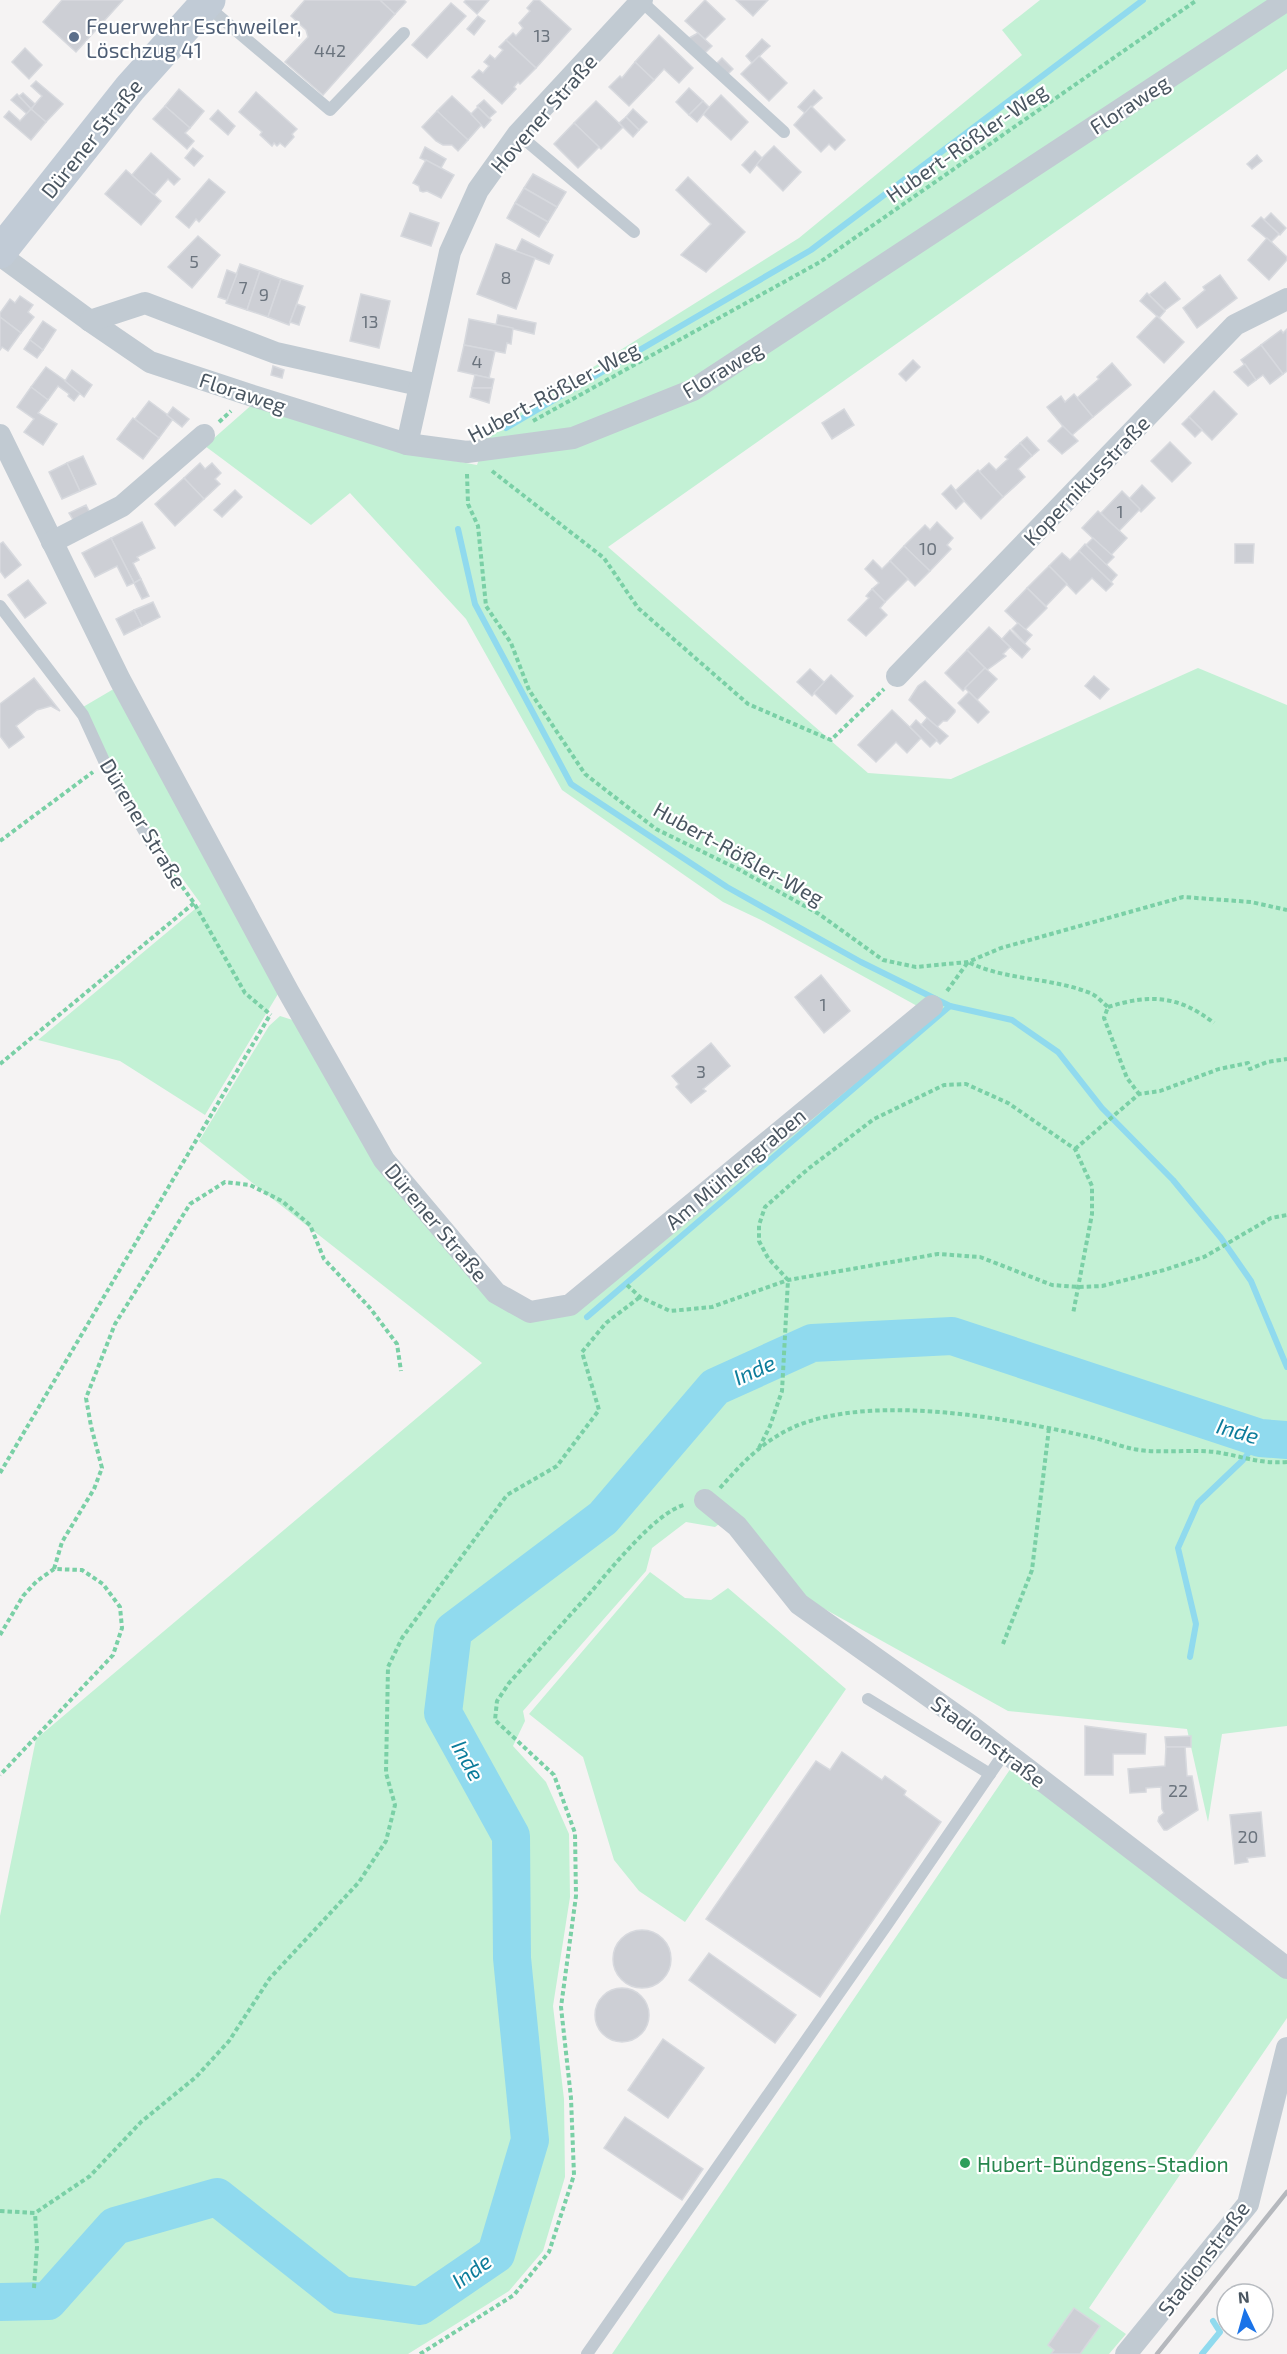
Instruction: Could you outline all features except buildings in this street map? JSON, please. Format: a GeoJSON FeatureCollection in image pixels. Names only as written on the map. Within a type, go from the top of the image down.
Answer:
{"type":"FeatureCollection","features":[{"type":"Feature","properties":{"kind":"street","name":"Floraweg"},"geometry":{"type":"LineString","coordinates":[[0,254],[150,362],[407,444],[467,452],[573,438],[693,390],[1287,0]]}},
{"type":"Feature","properties":{"kind":"street","name":"Hovener Straße"},"geometry":{"type":"LineString","coordinates":[[407,444],[450,252],[478,190],[518,134],[642,1]]}},
{"type":"Feature","properties":{"kind":"street","name":"Dürener Straße"},"geometry":{"type":"LineString","coordinates":[[0,254],[130,88],[207,2]]}},
{"type":"Feature","properties":{"kind":"street","name":"Kopernikusstraße"},"geometry":{"type":"LineString","coordinates":[[897,676],[1235,325],[1287,299]]}},
{"type":"Feature","properties":{"kind":"street"},"geometry":{"type":"LineString","coordinates":[[90,321],[145,303],[276,353],[419,385]]}},
{"type":"Feature","properties":{"kind":"street","name":"Dürener Straße"},"geometry":{"type":"LineString","coordinates":[[0,435],[120,680],[288,992],[384,1160],[496,1293],[530,1312]]}},
{"type":"Feature","properties":{"kind":"street"},"geometry":{"type":"LineString","coordinates":[[51,542],[122,506],[204,435]]}},
{"type":"Feature","properties":{"kind":"street","name":"Am Mühlengraben"},"geometry":{"type":"LineString","coordinates":[[530,1312],[570,1305],[939,1000]]}},
{"type":"Feature","properties":{"kind":"street","name":"Stadionstraße"},"geometry":{"type":"LineString","coordinates":[[705,1500],[737,1526],[799,1604],[1005,1752],[1287,1968]]}},
{"type":"Feature","properties":{"kind":"street","name":"Stadionstraße"},"geometry":{"type":"LineString","coordinates":[[1126,2354],[1248,2204],[1287,2048]]}},
{"type":"Feature","properties":{"kind":"lane","name":"Hovener Straße"},"geometry":{"type":"LineString","coordinates":[[642,1],[784,132]]}},
{"type":"Feature","properties":{"kind":"lane"},"geometry":{"type":"LineString","coordinates":[[207,2],[330,110],[404,33]]}},
{"type":"Feature","properties":{"kind":"lane"},"geometry":{"type":"LineString","coordinates":[[518,134],[634,232]]}},
{"type":"Feature","properties":{"kind":"lane","name":"Dürener Straße"},"geometry":{"type":"LineString","coordinates":[[0,606],[83,715],[105,763],[151,843]]}},
{"type":"Feature","properties":{"kind":"lane"},"geometry":{"type":"LineString","coordinates":[[868,1699],[990,1774]]}},
{"type":"Feature","properties":{"kind":"lane"},"geometry":{"type":"LineString","coordinates":[[587,2354],[882,1933],[1005,1752]]}},
{"type":"Feature","properties":{"kind":"path","name":"Hubert-Rößler-Weg"},"geometry":{"type":"LineString","coordinates":[[530,422],[820,262],[1197,0]]}},
{"type":"Feature","properties":{"kind":"path"},"geometry":{"type":"LineString","coordinates":[[204,435],[250,394]]}},
{"type":"Feature","properties":{"kind":"path","name":"Hubert-Rößler-Weg"},"geometry":{"type":"LineString","coordinates":[[467,452],[468,504],[478,526],[486,606],[511,643],[529,690],[585,774],[656,829],[740,870],[819,914],[883,960],[916,967],[968,962],[1001,948],[1183,897],[1251,902],[1287,910]]}},
{"type":"Feature","properties":{"kind":"path"},"geometry":{"type":"LineString","coordinates":[[467,452],[604,558],[638,608],[748,704],[831,740],[897,676]]}},
{"type":"Feature","properties":{"kind":"path"},"geometry":{"type":"LineString","coordinates":[[0,841],[105,763]]}},
{"type":"Feature","properties":{"kind":"path","name":"Dürener Straße"},"geometry":{"type":"LineString","coordinates":[[151,843],[194,903],[244,993],[270,1015]]}},
{"type":"Feature","properties":{"kind":"path"},"geometry":{"type":"LineString","coordinates":[[0,1064],[194,903]]}},
{"type":"Feature","properties":{"kind":"path"},"geometry":{"type":"LineString","coordinates":[[939,1000],[968,962],[994,974],[1035,980],[1091,993],[1108,1007]]}},
{"type":"Feature","properties":{"kind":"path"},"geometry":{"type":"LineString","coordinates":[[0,1473],[270,1015],[288,992]]}},
{"type":"Feature","properties":{"kind":"path"},"geometry":{"type":"LineString","coordinates":[[1108,1007],[1134,999],[1155,997],[1192,1009],[1214,1023]]}},
{"type":"Feature","properties":{"kind":"path"},"geometry":{"type":"LineString","coordinates":[[1108,1007],[1104,1018],[1127,1078],[1139,1094]]}},
{"type":"Feature","properties":{"kind":"path"},"geometry":{"type":"LineString","coordinates":[[1075,1149],[1139,1094],[1160,1091],[1218,1069],[1248,1063],[1250,1069],[1267,1062],[1287,1059]]}},
{"type":"Feature","properties":{"kind":"path"},"geometry":{"type":"LineString","coordinates":[[758,1450],[770,1426],[782,1391],[788,1280],[768,1258],[759,1241],[759,1225],[765,1207],[808,1169],[874,1119],[944,1085],[966,1084],[1008,1103],[1075,1149],[1092,1186],[1092,1214],[1073,1314]]}},
{"type":"Feature","properties":{"kind":"path"},"geometry":{"type":"LineString","coordinates":[[54,1569],[62,1542],[94,1489],[102,1468],[86,1398],[115,1324],[190,1204],[225,1182],[250,1185],[282,1201],[310,1225],[324,1259],[370,1308],[398,1344],[401,1371]]}},
{"type":"Feature","properties":{"kind":"path"},"geometry":{"type":"LineString","coordinates":[[634,1293],[670,1311],[712,1307],[788,1280],[938,1254],[980,1257],[1052,1285],[1102,1286],[1204,1257],[1271,1218],[1287,1215]]}},
{"type":"Feature","properties":{"kind":"path"},"geometry":{"type":"LineString","coordinates":[[0,2211],[35,2213],[90,2176],[141,2122],[196,2077],[229,2041],[270,1978],[359,1882],[386,1841],[395,1805],[386,1773],[388,1667],[402,1638],[507,1495],[557,1466],[599,1410],[582,1352],[606,1323],[640,1297]]}},
{"type":"Feature","properties":{"kind":"path"},"geometry":{"type":"LineString","coordinates":[[420,2354],[514,2295],[549,2252],[574,2175],[571,2098],[561,2007],[576,1896],[575,1833],[555,1775],[495,1720],[497,1701],[509,1683],[633,1545],[656,1523],[679,1507],[705,1500],[777,1435],[826,1417],[865,1412],[919,1411],[970,1414],[1049,1428],[1134,1449],[1216,1452],[1267,1463],[1287,1462]]}},
{"type":"Feature","properties":{"kind":"path"},"geometry":{"type":"LineString","coordinates":[[1003,1644],[1032,1570],[1049,1428]]}},
{"type":"Feature","properties":{"kind":"path"},"geometry":{"type":"LineString","coordinates":[[0,1635],[23,1596],[37,1581],[54,1569],[81,1570],[103,1584],[120,1607],[122,1628],[113,1655],[0,1775]]}},
{"type":"Feature","properties":{"kind":"path"},"geometry":{"type":"LineString","coordinates":[[34,2288],[37,2247],[35,2213]]}},
{"type":"Feature","properties":{"kind":"green space"},"geometry":{"type":"Polygon","coordinates":[[[1040,0],[1287,0],[1287,69],[608,547],[868,773],[951,779],[1198,668],[1287,705],[1287,1726],[1222,1734],[1208,1822],[1187,1729],[1008,1711],[803,1597],[735,1513],[715,1527],[686,1522],[652,1548],[646,1571],[523,1711],[525,1721],[513,1746],[546,1782],[569,1834],[570,1897],[553,2006],[564,2099],[565,2177],[543,2251],[509,2291],[408,2354],[0,2354],[0,1916],[36,1739],[482,1363],[199,1141],[269,1026],[280,1016],[299,1022],[495,1297],[572,1310],[919,1007],[761,920],[723,902],[562,790],[466,619],[350,493],[311,525],[205,446],[255,402],[401,451],[477,465],[488,433],[799,238],[1022,55],[1002,30],[1040,0]]]}},
{"type":"Feature","properties":{"kind":"green space"},"geometry":{"type":"Polygon","coordinates":[[[117,687],[281,989],[205,1115],[120,1061],[38,1040],[201,904],[155,841],[83,707],[117,687]]]}},
{"type":"Feature","properties":{"kind":"green space"},"geometry":{"type":"Polygon","coordinates":[[[650,1572],[685,1598],[711,1600],[728,1588],[846,1689],[685,1922],[639,1891],[614,1860],[583,1757],[529,1714],[650,1572]]]}},
{"type":"Feature","properties":{"kind":"green space","name":"Hubert-Bündgens-Stadion"},"geometry":{"type":"Polygon","coordinates":[[[1011,1768],[1287,1975],[1287,2018],[1089,2308],[1126,2334],[1109,2354],[612,2354],[1011,1768]]]}},
{"type":"Feature","properties":{"kind":"waterway"},"geometry":{"type":"LineString","coordinates":[[506,428],[811,250],[1143,0]]}},
{"type":"Feature","properties":{"kind":"waterway"},"geometry":{"type":"LineString","coordinates":[[458,529],[475,604],[571,784],[727,887],[861,962],[950,1006]]}},
{"type":"Feature","properties":{"kind":"waterway"},"geometry":{"type":"LineString","coordinates":[[587,1317],[950,1006],[1012,1020],[1058,1052],[1102,1108],[1173,1180],[1221,1238],[1251,1281],[1287,1367]]}},
{"type":"Feature","properties":{"kind":"waterway","name":"Inde"},"geometry":{"type":"LineString","coordinates":[[0,2302],[48,2301],[115,2226],[217,2197],[341,2295],[420,2306],[496,2254],[530,2140],[512,1958],[511,1836],[443,1713],[453,1631],[603,1518],[715,1387],[812,1343],[952,1336],[1260,1438],[1287,1440]]}},
{"type":"Feature","properties":{"kind":"waterway"},"geometry":{"type":"LineString","coordinates":[[1190,1657],[1196,1624],[1178,1548],[1198,1503],[1243,1460],[1260,1438]]}},
{"type":"Feature","properties":{"kind":"waterway"},"geometry":{"type":"LineString","coordinates":[[1202,2354],[1220,2332],[1213,2321]]}},
{"type":"Feature","properties":{"kind":"railway"},"geometry":{"type":"LineString","coordinates":[[1157,2354],[1287,2192]]}},
{"type":"Feature","properties":{"kind":"place","name":"Feuerwehr Eschweiler, Löschzug 41"},"geometry":{"type":"Point","coordinates":[74,37]}},
{"type":"Feature","properties":{"kind":"place","name":"Hubert-Bündgens-Stadion"},"geometry":{"type":"Point","coordinates":[965,2163]}}]}
